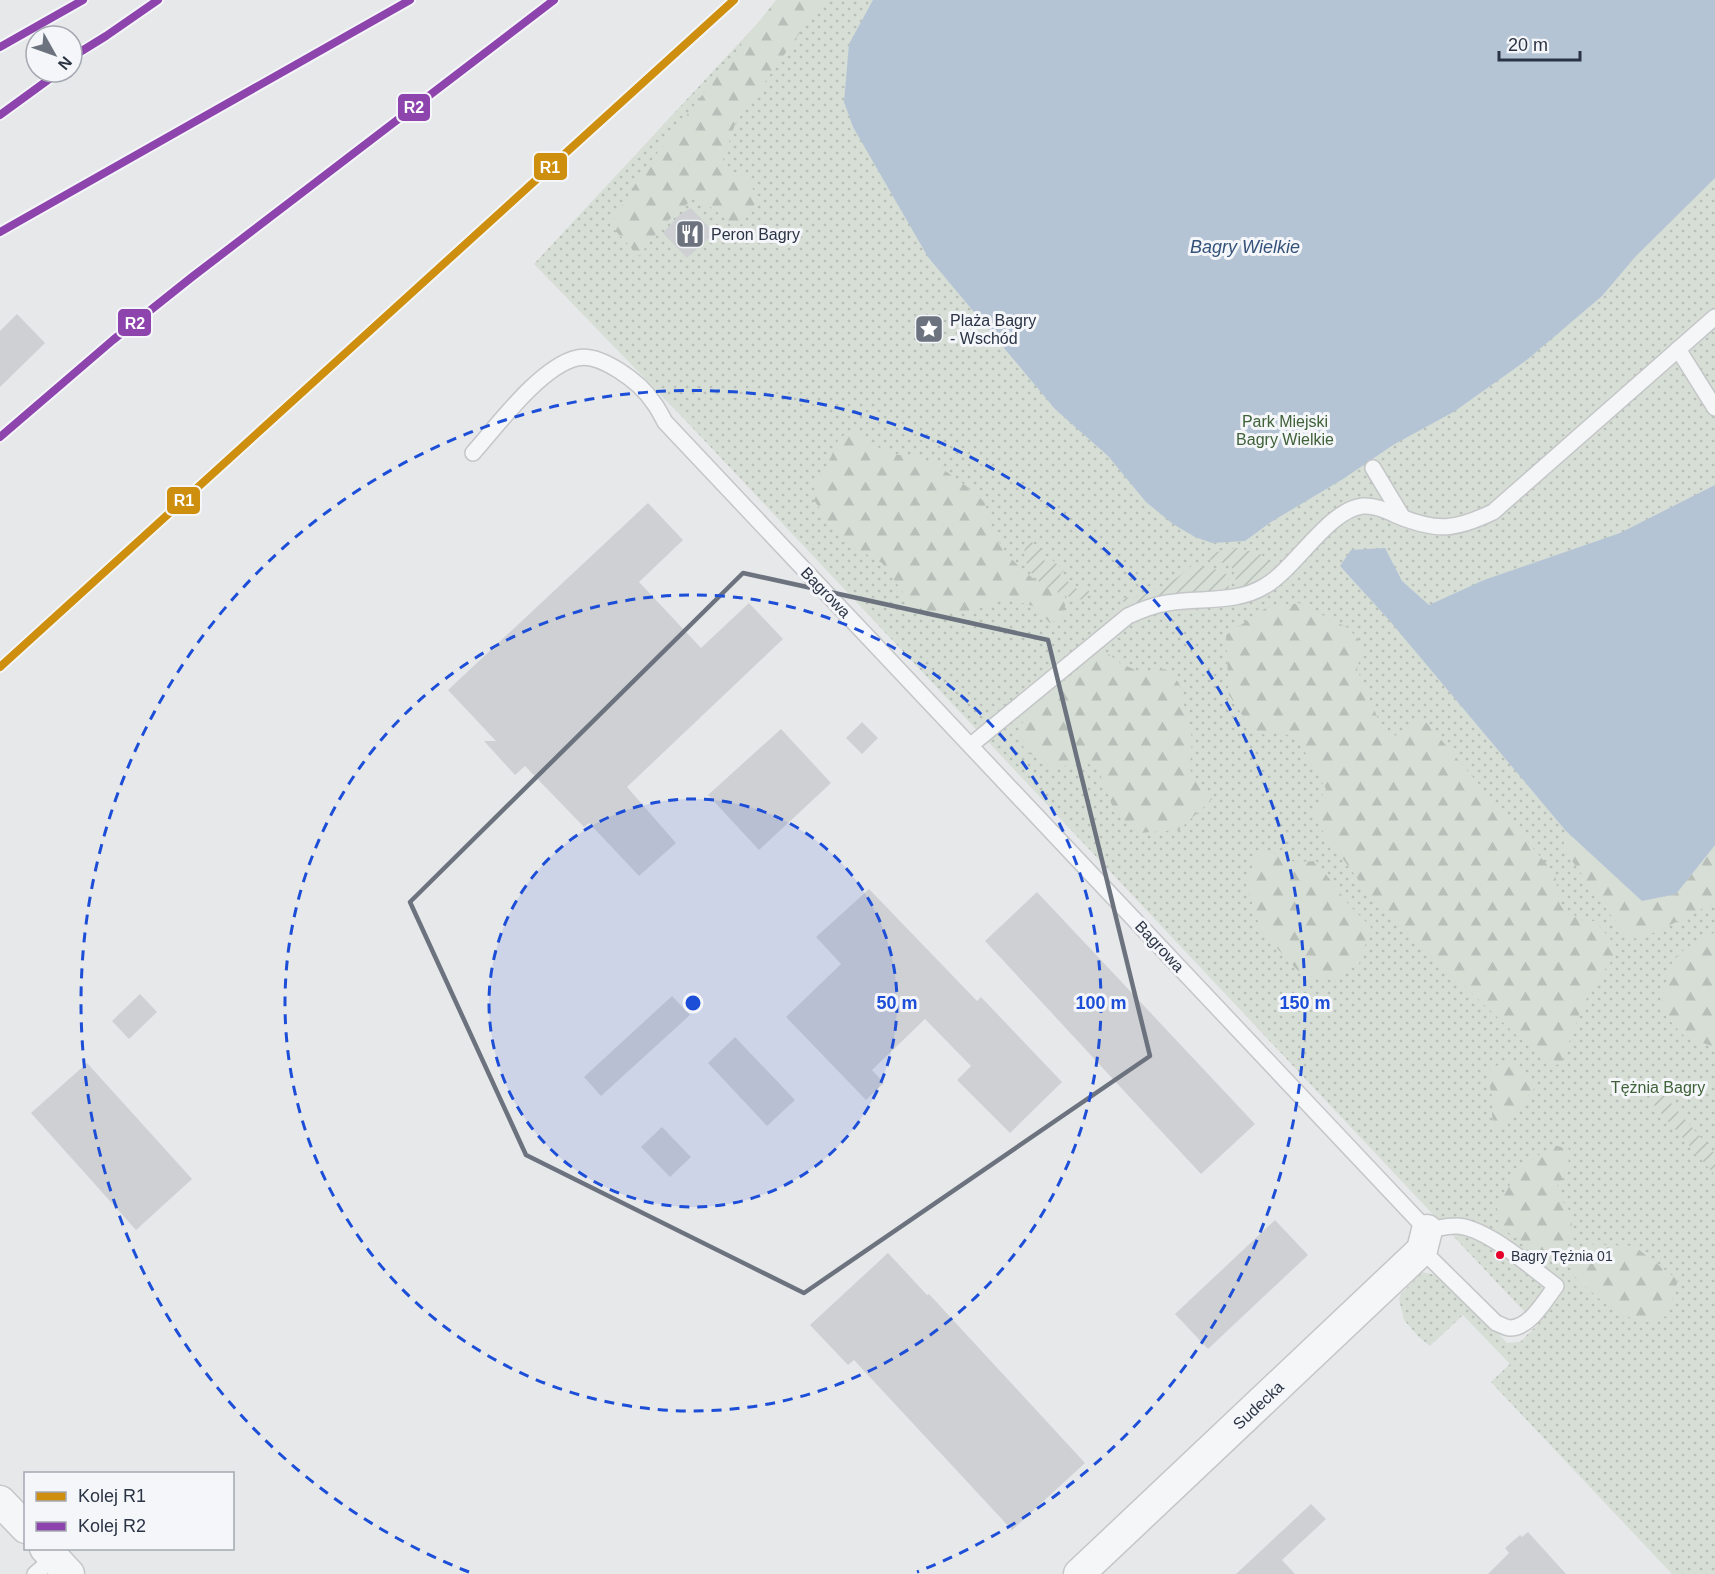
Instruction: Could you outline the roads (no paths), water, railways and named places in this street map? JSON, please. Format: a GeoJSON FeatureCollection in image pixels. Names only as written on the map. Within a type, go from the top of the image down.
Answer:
{"type":"FeatureCollection","features":[{"type":"Feature","properties":{"kind":"street","name":"Sudecka"},"geometry":{"type":"LineString","coordinates":[[1079,1574],[1425,1240]]}},
{"type":"Feature","properties":{"kind":"street"},"geometry":{"type":"LineString","coordinates":[[0,1501],[24,1525]]}},
{"type":"Feature","properties":{"kind":"lane"},"geometry":{"type":"LineString","coordinates":[[971,745],[1128,616],[1167,603],[1231,598],[1247,595],[1264,587],[1281,576],[1328,526],[1347,510],[1363,506],[1380,508],[1421,525],[1444,528],[1469,523],[1493,512],[1715,316]]}},
{"type":"Feature","properties":{"kind":"lane"},"geometry":{"type":"LineString","coordinates":[[1678,349],[1715,408]]}},
{"type":"Feature","properties":{"kind":"lane","name":"Bagrowa"},"geometry":{"type":"LineString","coordinates":[[472,453],[542,378],[555,368],[575,358],[586,357],[625,374],[646,393],[665,422],[971,745],[1425,1240],[1496,1323],[1508,1328],[1522,1325],[1539,1309],[1556,1286],[1515,1254],[1475,1230],[1456,1226],[1425,1240]]}},
{"type":"Feature","properties":{"kind":"lane"},"geometry":{"type":"LineString","coordinates":[[1373,468],[1403,518]]}},
{"type":"Feature","properties":{"kind":"water","name":"Bagry Wielkie"},"geometry":{"type":"Polygon","coordinates":[[[873,0],[1715,0],[1715,178],[1636,256],[1602,296],[1528,359],[1455,411],[1393,445],[1245,541],[1212,543],[1195,537],[1173,524],[1146,502],[1108,456],[1055,409],[928,257],[853,127],[844,102],[849,44],[873,0]]]}},
{"type":"Feature","properties":{"kind":"water"},"geometry":{"type":"Polygon","coordinates":[[[1715,485],[1715,845],[1676,894],[1642,901],[1566,831],[1389,620],[1340,566],[1351,550],[1385,548],[1402,581],[1429,605],[1484,580],[1620,533],[1715,485]]]}},
{"type":"Feature","properties":{"kind":"rail line","name":"R2"},"geometry":{"type":"LineString","coordinates":[[0,47],[83,0]]}},
{"type":"Feature","properties":{"kind":"rail line","name":"R2"},"geometry":{"type":"LineString","coordinates":[[84,50],[158,0]]}},
{"type":"Feature","properties":{"kind":"rail line","name":"R2"},"geometry":{"type":"LineString","coordinates":[[0,232],[410,0]]}},
{"type":"Feature","properties":{"kind":"rail line","name":"R2"},"geometry":{"type":"LineString","coordinates":[[0,437],[113,340],[192,277],[554,0]]}},
{"type":"Feature","properties":{"kind":"rail line","name":"R1"},"geometry":{"type":"LineString","coordinates":[[0,667],[734,0]]}},
{"type":"Feature","properties":{"kind":"rail line","name":"R2"},"geometry":{"type":"LineString","coordinates":[[0,115],[43,84]]}},
{"type":"Feature","properties":{"kind":"place","name":"Peron Bagry"},"geometry":{"type":"Point","coordinates":[690,234]}},
{"type":"Feature","properties":{"kind":"place","name":"Plaża Bagry - Wschód"},"geometry":{"type":"Point","coordinates":[929,329]}},
{"type":"Feature","properties":{"kind":"place","name":"Bagry Tężnia 01"},"geometry":{"type":"Point","coordinates":[1500,1255]}},
{"type":"Feature","properties":{"kind":"park label","name":"Park Miejski Bagry Wielkie"},"geometry":{"type":"Point","coordinates":[1285,430]}},
{"type":"Feature","properties":{"kind":"park label","name":"Tężnia Bagry"},"geometry":{"type":"Point","coordinates":[1658,1087]}}]}
